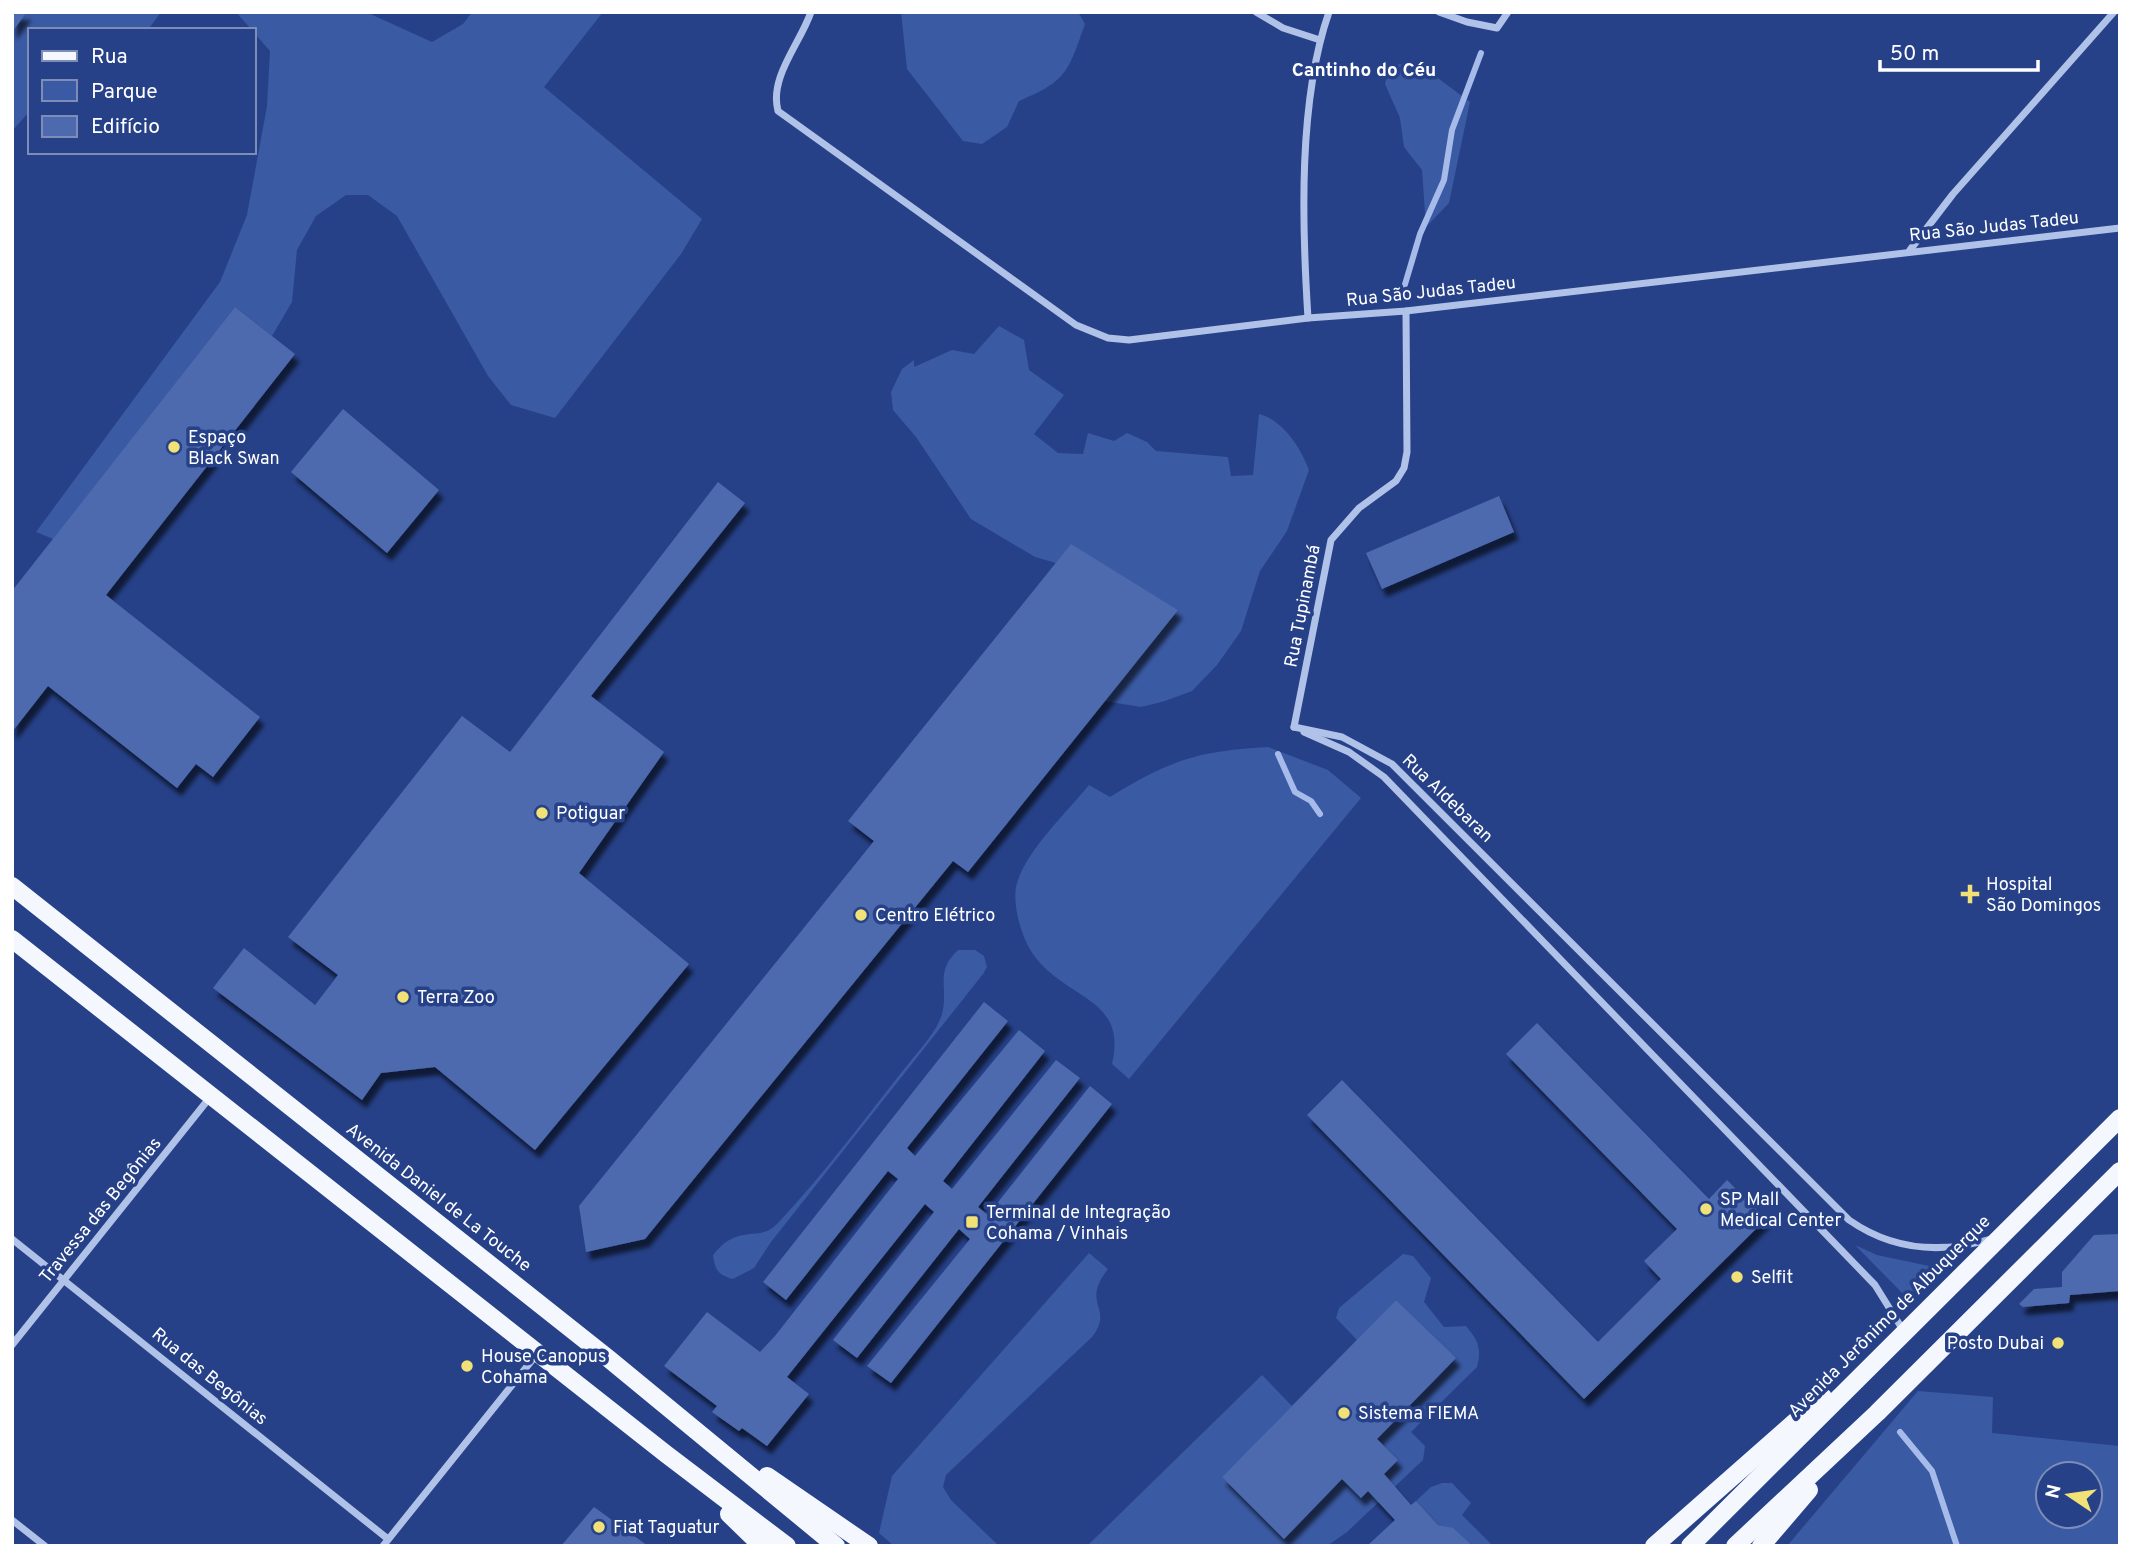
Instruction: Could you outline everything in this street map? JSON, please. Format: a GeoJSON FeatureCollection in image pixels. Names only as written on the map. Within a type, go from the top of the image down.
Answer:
{"type":"FeatureCollection","features":[{"type":"Feature","properties":{"kind":"main road","name":"Avenida Daniel de La Touche"},"geometry":{"type":"LineString","coordinates":[[12,886],[710,1441],[836,1546]]}},
{"type":"Feature","properties":{"kind":"main road"},"geometry":{"type":"LineString","coordinates":[[12,939],[666,1454],[787,1546]]}},
{"type":"Feature","properties":{"kind":"main road","name":"Avenida Jerônimo de Albuquerque"},"geometry":{"type":"LineString","coordinates":[[1690,1546],[1903,1330],[2120,1118]]}},
{"type":"Feature","properties":{"kind":"main road"},"geometry":{"type":"LineString","coordinates":[[1735,1546],[1877,1413],[2120,1171]]}},
{"type":"Feature","properties":{"kind":"main road"},"geometry":{"type":"LineString","coordinates":[[1654,1546],[1775,1438],[1903,1330]]}},
{"type":"Feature","properties":{"kind":"main road"},"geometry":{"type":"LineString","coordinates":[[1760,1546],[1877,1413]]}},
{"type":"Feature","properties":{"kind":"main road"},"geometry":{"type":"LineString","coordinates":[[710,1441],[776,1482],[869,1546]]}},
{"type":"Feature","properties":{"kind":"main road"},"geometry":{"type":"LineString","coordinates":[[666,1454],[762,1546]]}},
{"type":"Feature","properties":{"kind":"street","name":"Rua São Judas Tadeu"},"geometry":{"type":"LineString","coordinates":[[811,12],[803,37],[776,87],[778,111],[1065,317],[1096,335],[1129,340],[1308,318],[1406,311],[1910,250],[2120,228]]}},
{"type":"Feature","properties":{"kind":"street"},"geometry":{"type":"LineString","coordinates":[[1256,12],[1283,28],[1320,40]]}},
{"type":"Feature","properties":{"kind":"street"},"geometry":{"type":"LineString","coordinates":[[1308,318],[1303,235],[1304,186],[1320,40],[1329,12]]}},
{"type":"Feature","properties":{"kind":"street"},"geometry":{"type":"LineString","coordinates":[[1438,12],[1497,28],[1508,12]]}},
{"type":"Feature","properties":{"kind":"street"},"geometry":{"type":"LineString","coordinates":[[1910,250],[1953,194],[2114,12]]}},
{"type":"Feature","properties":{"kind":"street","name":"Rua Tupinambá"},"geometry":{"type":"LineString","coordinates":[[1294,727],[1331,540],[1359,508],[1396,481],[1404,468],[1407,452],[1406,311]]}},
{"type":"Feature","properties":{"kind":"street","name":"Rua Aldebaran"},"geometry":{"type":"LineString","coordinates":[[1294,727],[1342,737],[1392,764],[1849,1220],[1881,1239],[1933,1248],[1968,1246],[1998,1237]]}},
{"type":"Feature","properties":{"kind":"street","name":"Rua Aldebaran"},"geometry":{"type":"LineString","coordinates":[[1294,727],[1349,752],[1384,777],[1875,1285],[1903,1330]]}},
{"type":"Feature","properties":{"kind":"street","name":"Travessa das Begônias"},"geometry":{"type":"LineString","coordinates":[[12,1345],[212,1096]]}},
{"type":"Feature","properties":{"kind":"street","name":"Rua das Begônias"},"geometry":{"type":"LineString","coordinates":[[12,1239],[385,1543],[538,1353]]}},
{"type":"Feature","properties":{"kind":"street"},"geometry":{"type":"LineString","coordinates":[[12,1520],[45,1546]]}},
{"type":"Feature","properties":{"kind":"green space"},"geometry":{"type":"Polygon","coordinates":[[[27,12],[161,12],[149,28],[28,28],[28,113],[12,131],[12,32],[27,12]]]}},
{"type":"Feature","properties":{"kind":"green space"},"geometry":{"type":"Polygon","coordinates":[[[236,12],[366,12],[432,42],[463,24],[472,12],[603,12],[544,87],[702,219],[681,254],[555,418],[511,405],[488,376],[397,216],[368,195],[346,195],[316,216],[297,250],[292,302],[272,336],[235,307],[53,539],[36,532],[220,282],[247,215],[267,106],[270,51],[256,35],[256,28],[250,28],[236,12]]]}},
{"type":"Feature","properties":{"kind":"green space"},"geometry":{"type":"Polygon","coordinates":[[[901,12],[1078,12],[1085,24],[1064,73],[1047,87],[1019,101],[1007,127],[982,144],[963,141],[907,69],[901,12]]]}},
{"type":"Feature","properties":{"kind":"green space"},"geometry":{"type":"Polygon","coordinates":[[[1410,63],[1431,73],[1470,102],[1449,203],[1426,227],[1422,170],[1404,147],[1400,118],[1385,84],[1389,66],[1410,63]]]}},
{"type":"Feature","properties":{"kind":"green space"},"geometry":{"type":"Polygon","coordinates":[[[999,326],[1024,340],[1029,370],[1064,395],[1034,434],[1058,453],[1083,454],[1088,433],[1114,441],[1127,433],[1147,442],[1156,451],[1228,457],[1231,476],[1253,475],[1259,414],[1276,422],[1290,436],[1301,453],[1309,470],[1287,531],[1260,571],[1241,631],[1217,665],[1192,691],[1141,707],[1104,701],[1178,610],[1071,545],[1056,563],[1035,557],[971,519],[916,437],[893,410],[891,392],[902,369],[914,360],[914,367],[952,350],[974,354],[999,326]]]}},
{"type":"Feature","properties":{"kind":"green space"},"geometry":{"type":"Polygon","coordinates":[[[1268,747],[1328,770],[1361,798],[1129,1079],[1112,1064],[1115,1044],[1106,1016],[1045,968],[1029,947],[1021,929],[1015,895],[1023,868],[1039,843],[1089,785],[1110,797],[1150,774],[1185,760],[1222,751],[1268,747]]]}},
{"type":"Feature","properties":{"kind":"green space"},"geometry":{"type":"Polygon","coordinates":[[[958,950],[975,950],[984,956],[987,967],[983,974],[771,1242],[754,1268],[733,1279],[721,1274],[716,1268],[713,1255],[731,1239],[763,1232],[777,1224],[830,1163],[929,1037],[942,1014],[946,965],[958,950]]]}},
{"type":"Feature","properties":{"kind":"green space"},"geometry":{"type":"Polygon","coordinates":[[[1855,1245],[1877,1255],[1934,1267],[1908,1299],[1855,1245]]]}},
{"type":"Feature","properties":{"kind":"green space"},"geometry":{"type":"Polygon","coordinates":[[[1089,1253],[1108,1269],[1097,1290],[1100,1318],[1093,1336],[946,1475],[943,1487],[951,1500],[999,1546],[894,1546],[879,1533],[892,1476],[1089,1253]]]}},
{"type":"Feature","properties":{"kind":"green space"},"geometry":{"type":"Polygon","coordinates":[[[1403,1254],[1413,1256],[1431,1278],[1424,1302],[1444,1327],[1466,1326],[1473,1336],[1478,1345],[1477,1367],[1411,1432],[1425,1446],[1423,1460],[1347,1532],[1327,1546],[1087,1546],[1262,1375],[1292,1406],[1222,1477],[1284,1538],[1342,1479],[1361,1498],[1398,1460],[1377,1439],[1455,1359],[1396,1300],[1357,1340],[1336,1318],[1339,1308],[1403,1254]]]}},
{"type":"Feature","properties":{"kind":"green space"},"geometry":{"type":"Polygon","coordinates":[[[1918,1391],[1993,1397],[1992,1433],[2120,1446],[2120,1546],[1787,1546],[1918,1391]]]}},
{"type":"Feature","properties":{"kind":"green space"},"geometry":{"type":"Polygon","coordinates":[[[1452,1483],[1471,1503],[1462,1515],[1493,1546],[1473,1546],[1453,1529],[1438,1525],[1416,1501],[1431,1487],[1452,1483]]]}},
{"type":"Feature","properties":{"kind":"building"},"geometry":{"type":"Polygon","coordinates":[[[12,12],[27,12],[12,32],[12,12]]]}},
{"type":"Feature","properties":{"kind":"building","name":"Espaço Black Swan"},"geometry":{"type":"Polygon","coordinates":[[[235,307],[295,354],[106,595],[260,717],[213,777],[196,764],[177,788],[48,686],[12,732],[12,591],[235,307]]]}},
{"type":"Feature","properties":{"kind":"building"},"geometry":{"type":"Polygon","coordinates":[[[343,409],[439,490],[387,553],[291,472],[343,409]]]}},
{"type":"Feature","properties":{"kind":"building","name":"Potiguar"},"geometry":{"type":"Polygon","coordinates":[[[718,482],[745,503],[591,696],[664,752],[579,873],[689,964],[535,1150],[435,1067],[381,1073],[362,1100],[213,988],[244,948],[315,1005],[338,975],[288,937],[462,716],[510,752],[718,482]]]}},
{"type":"Feature","properties":{"kind":"building"},"geometry":{"type":"Polygon","coordinates":[[[1499,496],[1514,532],[1382,589],[1366,553],[1499,496]]]}},
{"type":"Feature","properties":{"kind":"building","name":"Centro Elétrico"},"geometry":{"type":"Polygon","coordinates":[[[1071,544],[1178,610],[968,872],[953,861],[645,1239],[586,1252],[579,1206],[874,841],[848,821],[1071,544]]]}},
{"type":"Feature","properties":{"kind":"building","name":"Terminal de Integração Cohama / Vinhais"},"geometry":{"type":"Polygon","coordinates":[[[984,1002],[1008,1021],[907,1148],[915,1156],[1019,1030],[1045,1051],[943,1181],[952,1189],[1056,1060],[1080,1078],[978,1207],[988,1215],[1090,1086],[1112,1104],[891,1383],[867,1366],[970,1239],[959,1229],[857,1358],[833,1340],[934,1212],[925,1204],[787,1377],[809,1394],[767,1446],[742,1428],[739,1431],[712,1412],[717,1406],[664,1366],[707,1312],[760,1352],[775,1336],[898,1179],[888,1171],[786,1300],[763,1282],[984,1002]]]}},
{"type":"Feature","properties":{"kind":"building","name":"SP Mall Medical Center"},"geometry":{"type":"Polygon","coordinates":[[[1537,1023],[1709,1199],[1727,1180],[1766,1219],[1584,1399],[1307,1115],[1342,1080],[1598,1342],[1661,1279],[1644,1261],[1677,1229],[1506,1054],[1537,1023]]]}},
{"type":"Feature","properties":{"kind":"building"},"geometry":{"type":"Polygon","coordinates":[[[2120,1234],[2120,1291],[2070,1295],[2069,1303],[2023,1307],[2019,1304],[2034,1289],[2062,1287],[2062,1272],[2094,1235],[2120,1234]]]}},
{"type":"Feature","properties":{"kind":"building","name":"Sistema FIEMA"},"geometry":{"type":"Polygon","coordinates":[[[1396,1300],[1456,1358],[1377,1439],[1398,1460],[1384,1474],[1411,1505],[1416,1501],[1438,1525],[1453,1528],[1473,1546],[1367,1546],[1395,1520],[1368,1491],[1361,1498],[1342,1479],[1284,1539],[1222,1477],[1396,1300]]]}},
{"type":"Feature","properties":{"kind":"building","name":"Fiat Taguatur"},"geometry":{"type":"Polygon","coordinates":[[[594,1507],[648,1546],[561,1546],[594,1507]]]}},
{"type":"Feature","properties":{"kind":"waterway"},"geometry":{"type":"LineString","coordinates":[[1403,291],[1420,234],[1444,180],[1452,130],[1481,53]]}},
{"type":"Feature","properties":{"kind":"waterway"},"geometry":{"type":"LineString","coordinates":[[1278,754],[1295,792],[1311,801],[1320,814]]}},
{"type":"Feature","properties":{"kind":"waterway"},"geometry":{"type":"LineString","coordinates":[[1900,1432],[1932,1471],[1957,1546]]}},
{"type":"Feature","properties":{"kind":"place","name":"Espaço Black Swan"},"geometry":{"type":"Point","coordinates":[174,447]}},
{"type":"Feature","properties":{"kind":"place","name":"Potiguar"},"geometry":{"type":"Point","coordinates":[542,813]}},
{"type":"Feature","properties":{"kind":"place","name":"Hospital São Domingos"},"geometry":{"type":"Point","coordinates":[1970,894]}},
{"type":"Feature","properties":{"kind":"place","name":"Centro Elétrico"},"geometry":{"type":"Point","coordinates":[861,915]}},
{"type":"Feature","properties":{"kind":"place","name":"Terra Zoo"},"geometry":{"type":"Point","coordinates":[403,997]}},
{"type":"Feature","properties":{"kind":"place","name":"SP Mall Medical Center"},"geometry":{"type":"Point","coordinates":[1706,1209]}},
{"type":"Feature","properties":{"kind":"place","name":"Terminal de Integração Cohama / Vinhais"},"geometry":{"type":"Point","coordinates":[972,1222]}},
{"type":"Feature","properties":{"kind":"place","name":"Selfit"},"geometry":{"type":"Point","coordinates":[1737,1277]}},
{"type":"Feature","properties":{"kind":"place","name":"Posto Dubai"},"geometry":{"type":"Point","coordinates":[2058,1343]}},
{"type":"Feature","properties":{"kind":"place","name":"House Canopus Cohama"},"geometry":{"type":"Point","coordinates":[467,1366]}},
{"type":"Feature","properties":{"kind":"place","name":"Sistema FIEMA"},"geometry":{"type":"Point","coordinates":[1344,1413]}},
{"type":"Feature","properties":{"kind":"place","name":"Fiat Taguatur"},"geometry":{"type":"Point","coordinates":[599,1527]}},
{"type":"Feature","properties":{"kind":"district","name":"Cantinho do Céu"},"geometry":{"type":"Point","coordinates":[1364,69]}}]}
